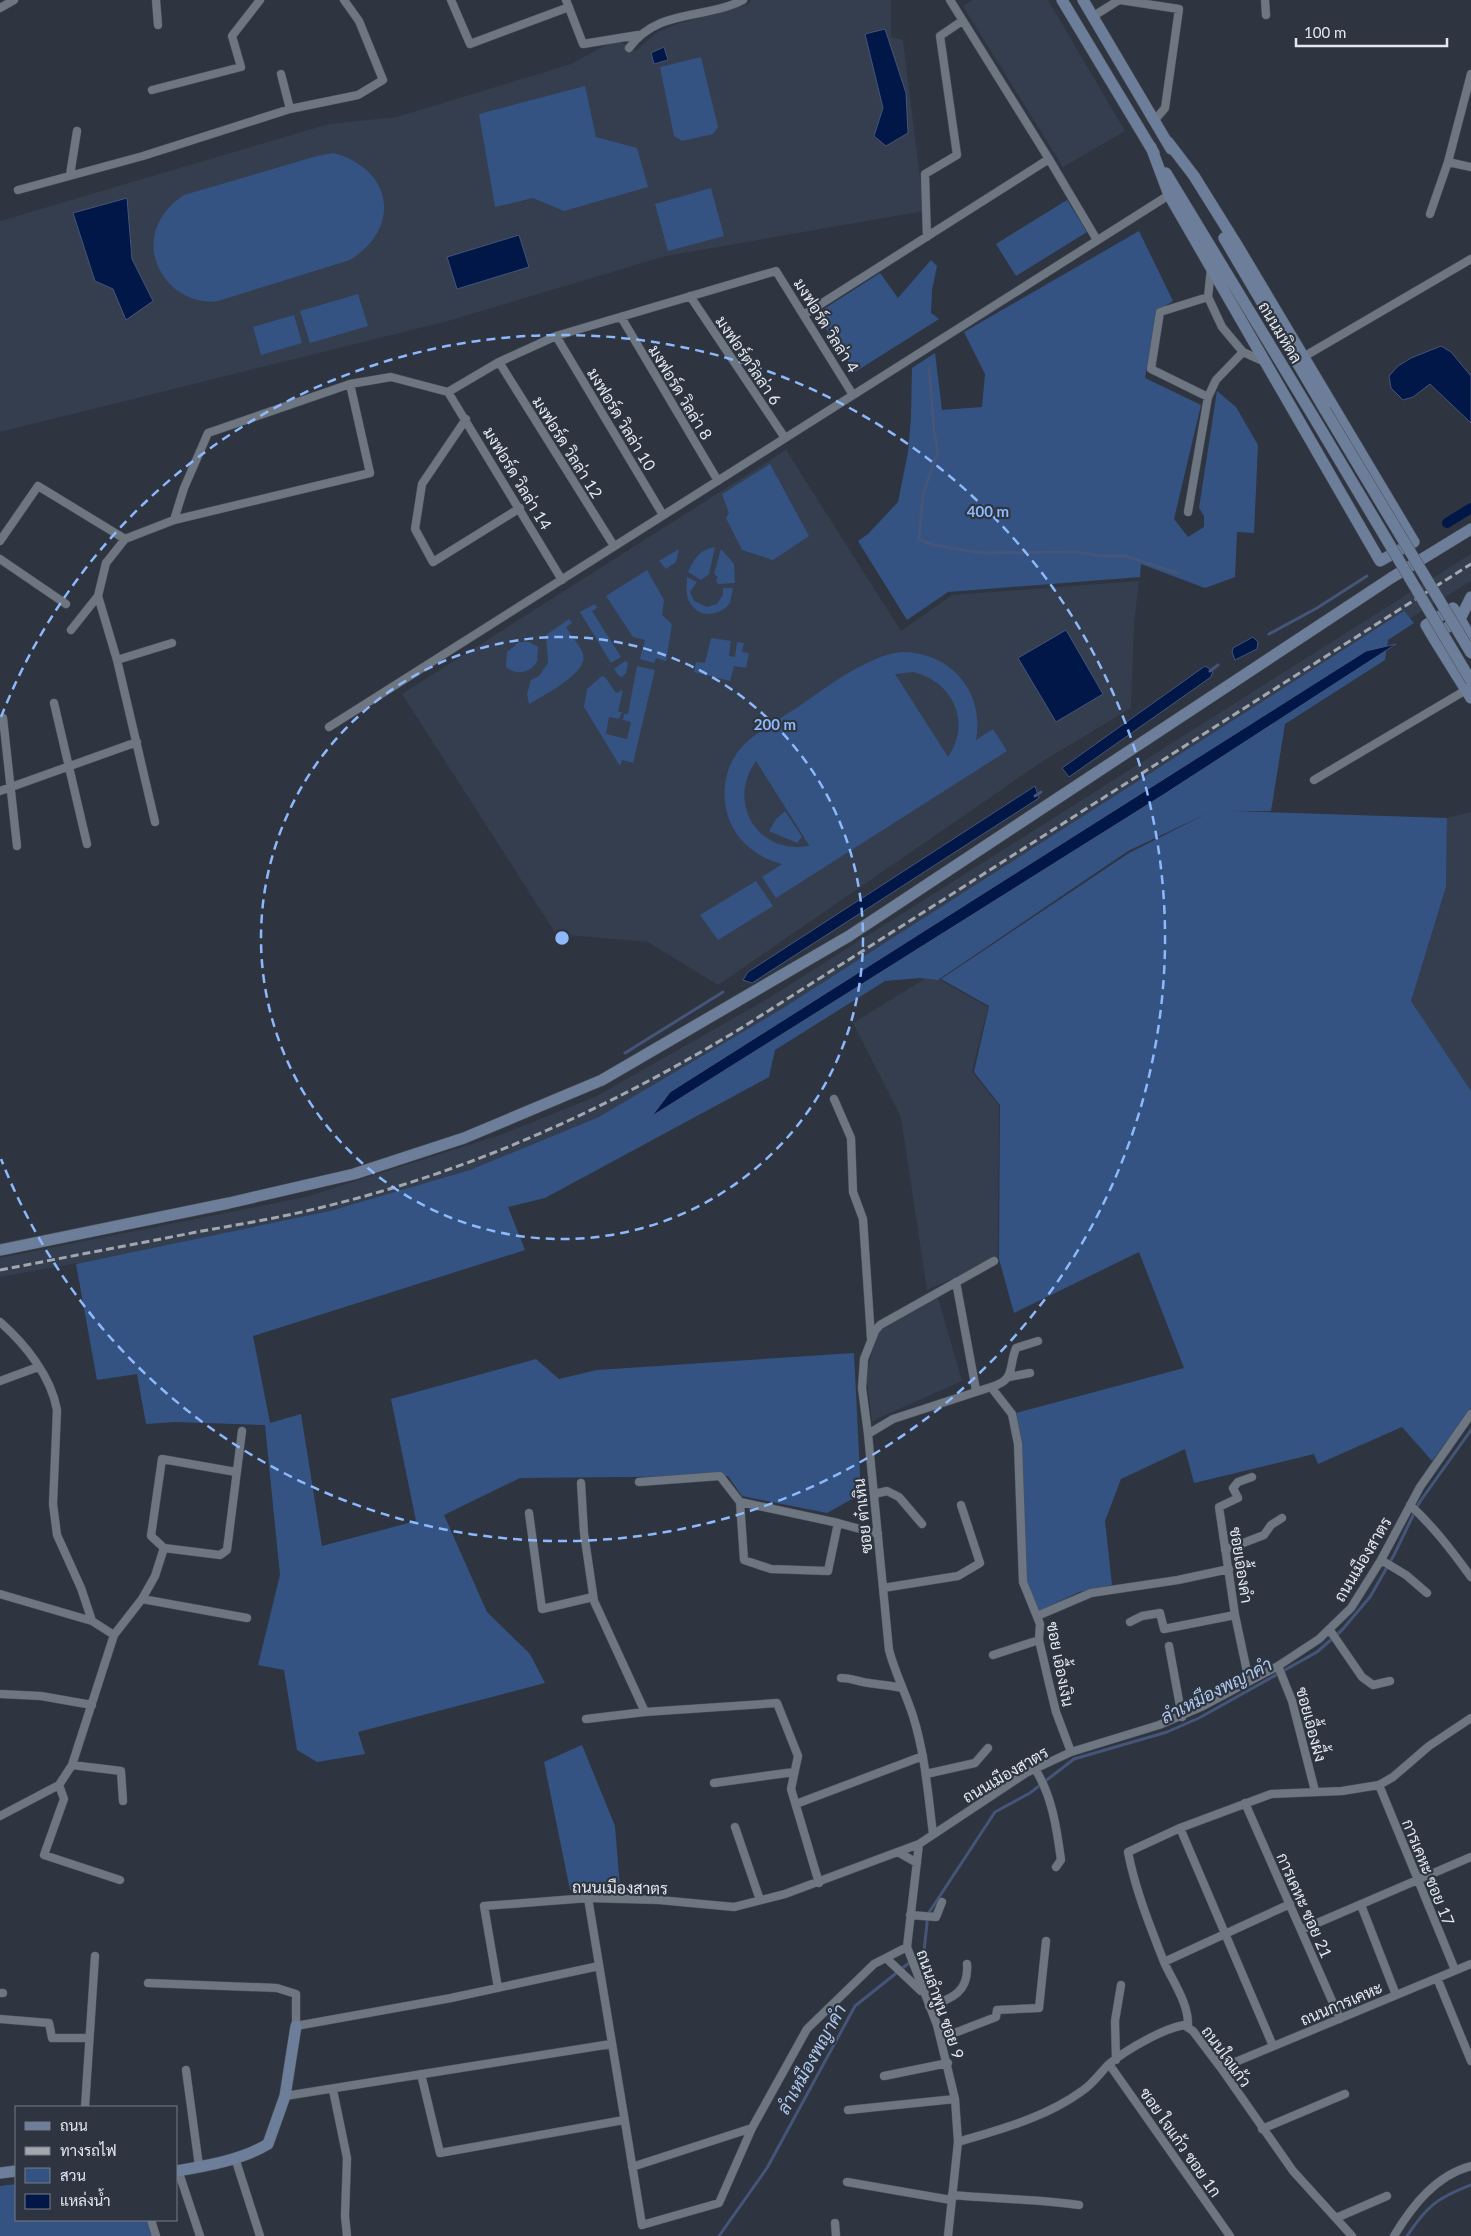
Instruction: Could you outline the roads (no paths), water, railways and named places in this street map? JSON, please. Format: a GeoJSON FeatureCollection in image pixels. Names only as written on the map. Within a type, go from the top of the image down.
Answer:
{"type":"FeatureCollection","features":[{"type":"Feature","properties":{"kind":"main road","name":"ถนนมหิดล"},"geometry":{"type":"LineString","coordinates":[[1062,0],[1312,416],[1469,690]]}},
{"type":"Feature","properties":{"kind":"main road","name":"ถนนมหิดล"},"geometry":{"type":"LineString","coordinates":[[1082,0],[1471,653]]}},
{"type":"Feature","properties":{"kind":"main road"},"geometry":{"type":"LineString","coordinates":[[1168,142],[1194,176],[1424,558]]}},
{"type":"Feature","properties":{"kind":"main road"},"geometry":{"type":"LineString","coordinates":[[1150,147],[1169,195],[1210,269],[1391,578]]}},
{"type":"Feature","properties":{"kind":"main road"},"geometry":{"type":"LineString","coordinates":[[0,1250],[354,1174],[464,1138],[602,1080],[848,936],[1391,578],[1471,529]]}},
{"type":"Feature","properties":{"kind":"main road"},"geometry":{"type":"LineString","coordinates":[[1380,561],[1414,542]]}},
{"type":"Feature","properties":{"kind":"main road"},"geometry":{"type":"LineString","coordinates":[[1433,637],[1460,619],[1470,598]]}},
{"type":"Feature","properties":{"kind":"main road"},"geometry":{"type":"LineString","coordinates":[[1469,690],[1426,625],[1453,608],[1471,639]]}},
{"type":"Feature","properties":{"kind":"main road"},"geometry":{"type":"LineString","coordinates":[[178,2171],[234,2158],[268,2144],[285,2096],[296,2026]]}},
{"type":"Feature","properties":{"kind":"main road"},"geometry":{"type":"LineString","coordinates":[[0,2173],[15,2171]]}},
{"type":"Feature","properties":{"kind":"street"},"geometry":{"type":"LineString","coordinates":[[0,8],[14,0]]}},
{"type":"Feature","properties":{"kind":"street"},"geometry":{"type":"LineString","coordinates":[[156,0],[158,25]]}},
{"type":"Feature","properties":{"kind":"street"},"geometry":{"type":"LineString","coordinates":[[152,90],[241,67],[232,36],[260,0]]}},
{"type":"Feature","properties":{"kind":"street"},"geometry":{"type":"LineString","coordinates":[[18,190],[143,156],[290,109],[358,95],[383,80],[359,22],[344,0]]}},
{"type":"Feature","properties":{"kind":"street"},"geometry":{"type":"LineString","coordinates":[[451,0],[470,44],[567,4],[583,44],[638,35],[670,19],[731,6],[743,0]]}},
{"type":"Feature","properties":{"kind":"street"},"geometry":{"type":"LineString","coordinates":[[950,0],[1050,159],[1097,240]]}},
{"type":"Feature","properties":{"kind":"street"},"geometry":{"type":"LineString","coordinates":[[1092,17],[1120,0],[1179,9]]}},
{"type":"Feature","properties":{"kind":"street"},"geometry":{"type":"LineString","coordinates":[[1154,121],[1165,108],[1181,0]]}},
{"type":"Feature","properties":{"kind":"street"},"geometry":{"type":"LineString","coordinates":[[1265,0],[1266,16]]}},
{"type":"Feature","properties":{"kind":"street"},"geometry":{"type":"LineString","coordinates":[[927,237],[925,174],[957,155],[940,36],[962,21]]}},
{"type":"Feature","properties":{"kind":"street"},"geometry":{"type":"LineString","coordinates":[[629,48],[638,35]]}},
{"type":"Feature","properties":{"kind":"street"},"geometry":{"type":"LineString","coordinates":[[281,74],[290,109]]}},
{"type":"Feature","properties":{"kind":"street"},"geometry":{"type":"LineString","coordinates":[[1430,214],[1448,162],[1471,74]]}},
{"type":"Feature","properties":{"kind":"street"},"geometry":{"type":"LineString","coordinates":[[70,175],[77,131]]}},
{"type":"Feature","properties":{"kind":"street"},"geometry":{"type":"LineString","coordinates":[[805,314],[1050,159]]}},
{"type":"Feature","properties":{"kind":"street"},"geometry":{"type":"LineString","coordinates":[[1448,162],[1471,167]]}},
{"type":"Feature","properties":{"kind":"street"},"geometry":{"type":"LineString","coordinates":[[329,727],[1169,195]]}},
{"type":"Feature","properties":{"kind":"street"},"geometry":{"type":"LineString","coordinates":[[1304,356],[1471,259]]}},
{"type":"Feature","properties":{"kind":"street"},"geometry":{"type":"LineString","coordinates":[[1210,269],[1208,297],[1222,327],[1243,352],[1266,362]]}},
{"type":"Feature","properties":{"kind":"street","name":"มงฟอร์ด วิลล่า 4"},"geometry":{"type":"LineString","coordinates":[[690,296],[776,271],[805,314],[853,395]]}},
{"type":"Feature","properties":{"kind":"street"},"geometry":{"type":"LineString","coordinates":[[174,520],[184,488],[208,433],[350,384],[391,377],[448,392],[499,362],[556,336],[690,296]]}},
{"type":"Feature","properties":{"kind":"street","name":"มงฟอร์ตวิลล่า 6"},"geometry":{"type":"LineString","coordinates":[[690,296],[785,438]]}},
{"type":"Feature","properties":{"kind":"street"},"geometry":{"type":"LineString","coordinates":[[1208,297],[1160,312],[1151,369],[1208,397]]}},
{"type":"Feature","properties":{"kind":"street","name":"มงฟอร์ด วิลล่า 8"},"geometry":{"type":"LineString","coordinates":[[621,317],[718,481]]}},
{"type":"Feature","properties":{"kind":"street","name":"มงฟอร์ด วิลล่า 10"},"geometry":{"type":"LineString","coordinates":[[556,336],[664,515]]}},
{"type":"Feature","properties":{"kind":"street"},"geometry":{"type":"LineString","coordinates":[[1188,512],[1208,397],[1216,380],[1243,352]]}},
{"type":"Feature","properties":{"kind":"street","name":"มงฟอร์ด วิลล่า 12"},"geometry":{"type":"LineString","coordinates":[[499,362],[614,546]]}},
{"type":"Feature","properties":{"kind":"street"},"geometry":{"type":"LineString","coordinates":[[71,630],[98,596],[106,563],[125,539],[174,520],[370,472],[350,384]]}},
{"type":"Feature","properties":{"kind":"street","name":"มงฟอร์ด วิลล่า 14"},"geometry":{"type":"LineString","coordinates":[[448,392],[562,580]]}},
{"type":"Feature","properties":{"kind":"street"},"geometry":{"type":"LineString","coordinates":[[466,419],[422,484],[415,529],[433,562],[520,508]]}},
{"type":"Feature","properties":{"kind":"street"},"geometry":{"type":"LineString","coordinates":[[0,541],[38,486],[125,539]]}},
{"type":"Feature","properties":{"kind":"street"},"geometry":{"type":"LineString","coordinates":[[0,559],[66,604]]}},
{"type":"Feature","properties":{"kind":"street"},"geometry":{"type":"LineString","coordinates":[[98,596],[137,742],[155,822]]}},
{"type":"Feature","properties":{"kind":"street"},"geometry":{"type":"LineString","coordinates":[[1453,608],[1470,598]]}},
{"type":"Feature","properties":{"kind":"street"},"geometry":{"type":"LineString","coordinates":[[116,660],[172,643]]}},
{"type":"Feature","properties":{"kind":"street"},"geometry":{"type":"LineString","coordinates":[[1314,780],[1469,690]]}},
{"type":"Feature","properties":{"kind":"street"},"geometry":{"type":"LineString","coordinates":[[54,703],[87,844]]}},
{"type":"Feature","properties":{"kind":"street"},"geometry":{"type":"LineString","coordinates":[[3,718],[17,846]]}},
{"type":"Feature","properties":{"kind":"street"},"geometry":{"type":"LineString","coordinates":[[0,791],[137,742]]}},
{"type":"Feature","properties":{"kind":"street"},"geometry":{"type":"LineString","coordinates":[[834,1099],[851,1138],[853,1192],[864,1219],[871,1340]]}},
{"type":"Feature","properties":{"kind":"street","name":"ซอย ต๋าเหิน"},"geometry":{"type":"LineString","coordinates":[[933,1834],[924,1756],[912,1714],[901,1688],[889,1650],[862,1388],[864,1359],[871,1340],[880,1325],[994,1261]]}},
{"type":"Feature","properties":{"kind":"street"},"geometry":{"type":"LineString","coordinates":[[956,1282],[976,1390]]}},
{"type":"Feature","properties":{"kind":"street"},"geometry":{"type":"LineString","coordinates":[[0,1322],[16,1336],[38,1367],[54,1396],[57,1410],[53,1504],[57,1536],[81,1588],[92,1621]]}},
{"type":"Feature","properties":{"kind":"street"},"geometry":{"type":"LineString","coordinates":[[868,1434],[893,1419],[976,1390],[1002,1384],[1009,1377],[1016,1348],[1038,1341]]}},
{"type":"Feature","properties":{"kind":"street"},"geometry":{"type":"LineString","coordinates":[[0,1381],[38,1367]]}},
{"type":"Feature","properties":{"kind":"street"},"geometry":{"type":"LineString","coordinates":[[1009,1377],[1030,1373]]}},
{"type":"Feature","properties":{"kind":"street","name":"ซอย เอื้องเงิน"},"geometry":{"type":"LineString","coordinates":[[990,1387],[1012,1414],[1018,1444],[1023,1582],[1038,1616],[1041,1632],[1039,1640],[1056,1712],[1071,1752]]}},
{"type":"Feature","properties":{"kind":"street","name":"ถนนเมืองสาตร"},"geometry":{"type":"LineString","coordinates":[[498,1988],[484,1906],[588,1898],[659,1900],[734,1907],[819,1883],[919,1844],[1071,1752],[1182,1717],[1249,1681],[1279,1668],[1318,1639],[1331,1632],[1351,1608],[1383,1561],[1412,1507],[1420,1487],[1471,1414]]}},
{"type":"Feature","properties":{"kind":"street"},"geometry":{"type":"LineString","coordinates":[[236,1472],[162,1459],[151,1536],[164,1548],[220,1555],[227,1550],[242,1431]]}},
{"type":"Feature","properties":{"kind":"street"},"geometry":{"type":"LineString","coordinates":[[639,1482],[720,1476],[740,1502],[744,1560],[771,1569],[828,1571],[838,1523]]}},
{"type":"Feature","properties":{"kind":"street","name":"ซอยเอื้องคำ"},"geometry":{"type":"LineString","coordinates":[[1249,1681],[1236,1615],[1219,1507],[1238,1498],[1234,1488],[1238,1482],[1252,1477]]}},
{"type":"Feature","properties":{"kind":"street"},"geometry":{"type":"LineString","coordinates":[[581,1483],[584,1533],[594,1596],[645,1712]]}},
{"type":"Feature","properties":{"kind":"street"},"geometry":{"type":"LineString","coordinates":[[874,1494],[887,1491],[899,1497],[922,1524]]}},
{"type":"Feature","properties":{"kind":"street"},"geometry":{"type":"LineString","coordinates":[[740,1502],[838,1523],[878,1534]]}},
{"type":"Feature","properties":{"kind":"street"},"geometry":{"type":"LineString","coordinates":[[883,1588],[958,1576],[980,1563],[961,1505]]}},
{"type":"Feature","properties":{"kind":"street"},"geometry":{"type":"LineString","coordinates":[[1412,1507],[1443,1538],[1471,1577]]}},
{"type":"Feature","properties":{"kind":"street"},"geometry":{"type":"LineString","coordinates":[[529,1513],[542,1609],[594,1596]]}},
{"type":"Feature","properties":{"kind":"street"},"geometry":{"type":"LineString","coordinates":[[1225,1550],[1264,1535],[1271,1525],[1282,1518]]}},
{"type":"Feature","properties":{"kind":"street"},"geometry":{"type":"LineString","coordinates":[[0,1816],[59,1785],[72,1765],[114,1635],[142,1599],[155,1576],[164,1548]]}},
{"type":"Feature","properties":{"kind":"street"},"geometry":{"type":"LineString","coordinates":[[1383,1561],[1427,1593]]}},
{"type":"Feature","properties":{"kind":"street"},"geometry":{"type":"LineString","coordinates":[[1038,1616],[1091,1593],[1178,1580],[1229,1569]]}},
{"type":"Feature","properties":{"kind":"street"},"geometry":{"type":"LineString","coordinates":[[0,1594],[92,1621],[114,1635]]}},
{"type":"Feature","properties":{"kind":"street"},"geometry":{"type":"LineString","coordinates":[[142,1599],[247,1618]]}},
{"type":"Feature","properties":{"kind":"street"},"geometry":{"type":"LineString","coordinates":[[1130,1622],[1142,1616],[1160,1613],[1164,1629],[1236,1615]]}},
{"type":"Feature","properties":{"kind":"street"},"geometry":{"type":"LineString","coordinates":[[1331,1632],[1362,1677],[1373,1685],[1390,1681]]}},
{"type":"Feature","properties":{"kind":"street"},"geometry":{"type":"LineString","coordinates":[[993,1655],[1039,1640]]}},
{"type":"Feature","properties":{"kind":"street"},"geometry":{"type":"LineString","coordinates":[[1169,1646],[1182,1717]]}},
{"type":"Feature","properties":{"kind":"street","name":"ซอยเอื้องผื้ง"},"geometry":{"type":"LineString","coordinates":[[1279,1668],[1285,1678],[1315,1791]]}},
{"type":"Feature","properties":{"kind":"street"},"geometry":{"type":"LineString","coordinates":[[841,1678],[855,1678],[868,1683],[883,1683],[901,1688]]}},
{"type":"Feature","properties":{"kind":"street"},"geometry":{"type":"LineString","coordinates":[[0,1694],[41,1696],[92,1705]]}},
{"type":"Feature","properties":{"kind":"street"},"geometry":{"type":"LineString","coordinates":[[586,1719],[645,1712],[777,1703],[798,1756],[791,1789],[819,1883]]}},
{"type":"Feature","properties":{"kind":"street"},"geometry":{"type":"LineString","coordinates":[[1188,2026],[1186,2010],[1164,1962],[1133,1876],[1128,1852],[1180,1828],[1271,1794],[1342,1791],[1378,1785],[1393,1777],[1429,1746],[1471,1718]]}},
{"type":"Feature","properties":{"kind":"street"},"geometry":{"type":"LineString","coordinates":[[926,1774],[975,1763],[988,1748]]}},
{"type":"Feature","properties":{"kind":"street"},"geometry":{"type":"LineString","coordinates":[[796,1804],[924,1756]]}},
{"type":"Feature","properties":{"kind":"street"},"geometry":{"type":"LineString","coordinates":[[72,1765],[121,1771],[123,1802]]}},
{"type":"Feature","properties":{"kind":"street"},"geometry":{"type":"LineString","coordinates":[[1037,1771],[1047,1793],[1061,1860],[1056,1867]]}},
{"type":"Feature","properties":{"kind":"street"},"geometry":{"type":"LineString","coordinates":[[714,1783],[794,1772]]}},
{"type":"Feature","properties":{"kind":"street"},"geometry":{"type":"LineString","coordinates":[[59,1785],[64,1799],[44,1855],[120,1880]]}},
{"type":"Feature","properties":{"kind":"street","name":"การเคหะ ซอย 17"},"geometry":{"type":"LineString","coordinates":[[1378,1785],[1455,1970]]}},
{"type":"Feature","properties":{"kind":"street","name":"การเคหะ ซอย 21"},"geometry":{"type":"LineString","coordinates":[[1245,1803],[1340,2019]]}},
{"type":"Feature","properties":{"kind":"street"},"geometry":{"type":"LineString","coordinates":[[735,1827],[760,1900]]}},
{"type":"Feature","properties":{"kind":"street"},"geometry":{"type":"LineString","coordinates":[[1180,1828],[1274,2046]]}},
{"type":"Feature","properties":{"kind":"street","name":"ถนนลำพูน ซอย 9"},"geometry":{"type":"LineString","coordinates":[[919,1844],[907,1947],[940,2035],[955,2099],[958,2142],[948,2236]]}},
{"type":"Feature","properties":{"kind":"street"},"geometry":{"type":"LineString","coordinates":[[898,1852],[917,1863]]}},
{"type":"Feature","properties":{"kind":"street"},"geometry":{"type":"LineString","coordinates":[[1301,1930],[1471,1857]]}},
{"type":"Feature","properties":{"kind":"street"},"geometry":{"type":"LineString","coordinates":[[588,1898],[642,2225],[719,2202],[752,2128],[807,2029],[874,1964],[907,1947]]}},
{"type":"Feature","properties":{"kind":"street"},"geometry":{"type":"LineString","coordinates":[[910,1915],[936,1917],[942,1902]]}},
{"type":"Feature","properties":{"kind":"street"},"geometry":{"type":"LineString","coordinates":[[1164,1962],[1290,1904]]}},
{"type":"Feature","properties":{"kind":"street"},"geometry":{"type":"LineString","coordinates":[[1361,1904],[1396,1995]]}},
{"type":"Feature","properties":{"kind":"street"},"geometry":{"type":"LineString","coordinates":[[940,2035],[957,2032],[996,2016],[996,2010],[1039,2008],[1046,1941]]}},
{"type":"Feature","properties":{"kind":"street"},"geometry":{"type":"LineString","coordinates":[[85,2106],[96,1956]]}},
{"type":"Feature","properties":{"kind":"street"},"geometry":{"type":"LineString","coordinates":[[886,1958],[907,1979],[924,1992]]}},
{"type":"Feature","properties":{"kind":"street"},"geometry":{"type":"LineString","coordinates":[[929,2006],[944,2002],[961,1990],[966,1983],[967,1964]]}},
{"type":"Feature","properties":{"kind":"street","name":"ถนนการเคหะ"},"geometry":{"type":"LineString","coordinates":[[1221,2068],[1471,1964]]}},
{"type":"Feature","properties":{"kind":"street"},"geometry":{"type":"LineString","coordinates":[[148,1983],[277,1988],[296,1994],[296,2026],[498,1988],[599,1966]]}},
{"type":"Feature","properties":{"kind":"street"},"geometry":{"type":"LineString","coordinates":[[1437,1978],[1471,2061]]}},
{"type":"Feature","properties":{"kind":"street"},"geometry":{"type":"LineString","coordinates":[[1112,2062],[1115,2021],[1121,1986]]}},
{"type":"Feature","properties":{"kind":"street"},"geometry":{"type":"LineString","coordinates":[[0,2019],[50,2023],[52,2038],[89,2038]]}},
{"type":"Feature","properties":{"kind":"street","name":"ถนนใจแก้ว"},"geometry":{"type":"LineString","coordinates":[[958,2142],[1032,2119],[1082,2092],[1112,2062],[1164,2031],[1184,2025],[1188,2026],[1221,2068],[1293,2171],[1352,2236]]}},
{"type":"Feature","properties":{"kind":"street"},"geometry":{"type":"LineString","coordinates":[[285,2096],[333,2090],[611,2044]]}},
{"type":"Feature","properties":{"kind":"street","name":"ซอย ใจแก้ว ซอย 1ก"},"geometry":{"type":"LineString","coordinates":[[1112,2062],[1229,2236]]}},
{"type":"Feature","properties":{"kind":"street"},"geometry":{"type":"LineString","coordinates":[[884,2076],[948,2063]]}},
{"type":"Feature","properties":{"kind":"street"},"geometry":{"type":"LineString","coordinates":[[186,2070],[199,2166]]}},
{"type":"Feature","properties":{"kind":"street"},"geometry":{"type":"LineString","coordinates":[[421,2074],[440,2153],[624,2120]]}},
{"type":"Feature","properties":{"kind":"street"},"geometry":{"type":"LineString","coordinates":[[333,2090],[347,2158],[344,2216],[347,2236]]}},
{"type":"Feature","properties":{"kind":"street"},"geometry":{"type":"LineString","coordinates":[[1262,2129],[1345,2094]]}},
{"type":"Feature","properties":{"kind":"street"},"geometry":{"type":"LineString","coordinates":[[848,2110],[955,2099]]}},
{"type":"Feature","properties":{"kind":"street"},"geometry":{"type":"LineString","coordinates":[[632,2167],[752,2128]]}},
{"type":"Feature","properties":{"kind":"street"},"geometry":{"type":"LineString","coordinates":[[234,2158],[260,2236]]}},
{"type":"Feature","properties":{"kind":"street"},"geometry":{"type":"LineString","coordinates":[[1394,2236],[1417,2202],[1450,2174],[1471,2166]]}},
{"type":"Feature","properties":{"kind":"street"},"geometry":{"type":"LineString","coordinates":[[178,2174],[200,2236]]}},
{"type":"Feature","properties":{"kind":"street"},"geometry":{"type":"LineString","coordinates":[[847,2182],[952,2197],[1038,2199],[1079,2205]]}},
{"type":"Feature","properties":{"kind":"street"},"geometry":{"type":"LineString","coordinates":[[1336,2218],[1387,2196]]}},
{"type":"Feature","properties":{"kind":"street"},"geometry":{"type":"LineString","coordinates":[[152,2221],[156,2236]]}},
{"type":"Feature","properties":{"kind":"street"},"geometry":{"type":"LineString","coordinates":[[835,2222],[836,2236]]}},
{"type":"Feature","properties":{"kind":"water"},"geometry":{"type":"Polygon","coordinates":[[[885,29],[906,93],[908,133],[886,146],[874,136],[883,108],[865,34],[885,29]]]}},
{"type":"Feature","properties":{"kind":"water"},"geometry":{"type":"Polygon","coordinates":[[[664,47],[668,60],[654,64],[651,53],[664,47]]]}},
{"type":"Feature","properties":{"kind":"water"},"geometry":{"type":"Polygon","coordinates":[[[127,198],[132,259],[153,301],[126,320],[113,289],[95,281],[73,213],[127,198]]]}},
{"type":"Feature","properties":{"kind":"water"},"geometry":{"type":"Polygon","coordinates":[[[519,235],[529,267],[457,289],[447,257],[519,235]]]}},
{"type":"Feature","properties":{"kind":"water"},"geometry":{"type":"Polygon","coordinates":[[[1441,346],[1451,352],[1471,376],[1471,423],[1430,384],[1413,397],[1403,400],[1391,388],[1389,376],[1398,366],[1411,358],[1441,346]]]}},
{"type":"Feature","properties":{"kind":"water"},"geometry":{"type":"Polygon","coordinates":[[[1066,630],[1103,694],[1056,722],[1018,658],[1066,630]]]}},
{"type":"Feature","properties":{"kind":"water"},"geometry":{"type":"Polygon","coordinates":[[[1253,637],[1258,642],[1257,649],[1235,660],[1232,652],[1233,648],[1253,637]]]}},
{"type":"Feature","properties":{"kind":"water"},"geometry":{"type":"Polygon","coordinates":[[[1396,644],[1163,795],[652,1116],[670,1092],[1366,651],[1396,644]]]}},
{"type":"Feature","properties":{"kind":"water"},"geometry":{"type":"Polygon","coordinates":[[[1205,666],[1213,671],[1211,677],[1069,777],[1062,768],[1205,666]]]}},
{"type":"Feature","properties":{"kind":"water"},"geometry":{"type":"Polygon","coordinates":[[[1035,786],[1039,798],[752,983],[743,980],[748,972],[1035,786]]]}},
{"type":"Feature","properties":{"kind":"waterway"},"geometry":{"type":"LineString","coordinates":[[929,368],[934,431],[938,451],[923,494],[919,539],[933,545],[982,553],[1077,552],[1101,556],[1125,556],[1178,573]]}},
{"type":"Feature","properties":{"kind":"waterway"},"geometry":{"type":"LineString","coordinates":[[1447,523],[1471,508]]}},
{"type":"Feature","properties":{"kind":"waterway"},"geometry":{"type":"LineString","coordinates":[[1269,634],[1317,608],[1367,576]]}},
{"type":"Feature","properties":{"kind":"waterway"},"geometry":{"type":"LineString","coordinates":[[1210,671],[1218,665]]}},
{"type":"Feature","properties":{"kind":"waterway"},"geometry":{"type":"LineString","coordinates":[[1035,796],[1041,792]]}},
{"type":"Feature","properties":{"kind":"waterway"},"geometry":{"type":"LineString","coordinates":[[625,1053],[723,992]]}},
{"type":"Feature","properties":{"kind":"waterway","name":"ลำเหมืองพญาคำ"},"geometry":{"type":"LineString","coordinates":[[719,2236],[767,2168],[855,2006],[924,1951],[928,1914],[995,1812],[1030,1793],[1074,1759],[1167,1732],[1199,1718],[1317,1652],[1342,1630],[1370,1597],[1394,1555],[1419,1503],[1471,1430]]}},
{"type":"Feature","properties":{"kind":"waterway"},"geometry":{"type":"LineString","coordinates":[[1407,2236],[1421,2217],[1434,2204],[1449,2194],[1471,2185]]}},
{"type":"Feature","properties":{"kind":"railway"},"geometry":{"type":"LineString","coordinates":[[0,1270],[323,1207],[433,1175],[540,1134],[592,1110],[643,1084],[743,1027],[1471,564]]}}]}
